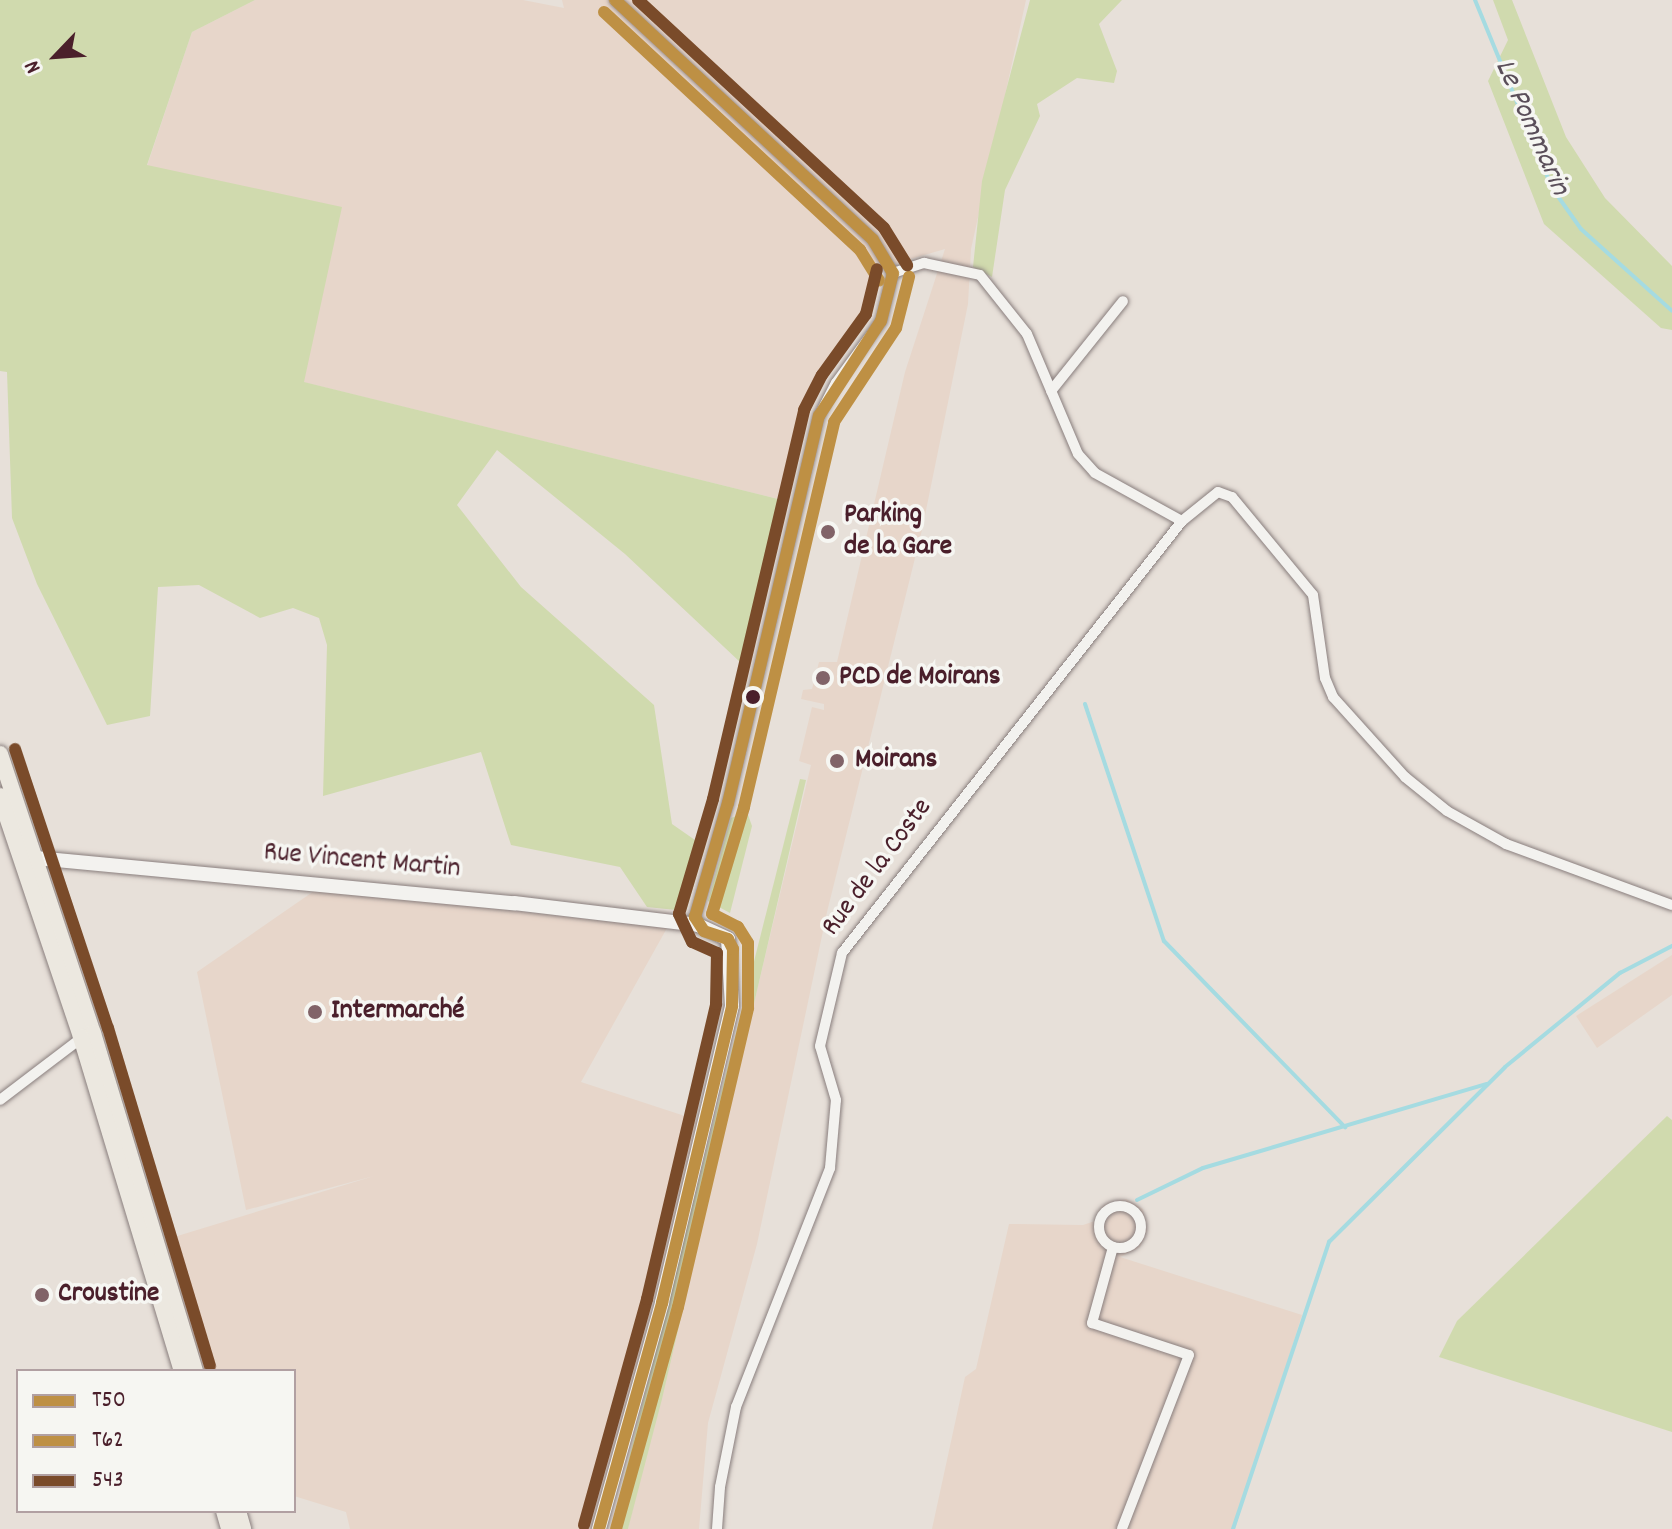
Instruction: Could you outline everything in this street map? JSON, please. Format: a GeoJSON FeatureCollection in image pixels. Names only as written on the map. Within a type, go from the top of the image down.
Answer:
{"type":"FeatureCollection","features":[{"type":"Feature","properties":{"kind":"main road"},"geometry":{"type":"LineString","coordinates":[[0,754],[28,857],[194,1369]]}},
{"type":"Feature","properties":{"kind":"main road"},"geometry":{"type":"LineString","coordinates":[[0,796],[28,857]]}},
{"type":"Feature","properties":{"kind":"main road"},"geometry":{"type":"LineString","coordinates":[[87,1035],[181,1369]]}},
{"type":"Feature","properties":{"kind":"street"},"geometry":{"type":"LineString","coordinates":[[599,1529],[662,1303],[732,1006],[733,949],[728,939],[698,925],[695,917],[728,803],[819,416],[836,383],[881,321],[893,273],[873,240],[615,0]]}},
{"type":"Feature","properties":{"kind":"street"},"geometry":{"type":"LineString","coordinates":[[893,273],[924,263],[980,275],[1027,334],[1078,454],[1095,473],[1182,521]]}},
{"type":"Feature","properties":{"kind":"street"},"geometry":{"type":"LineString","coordinates":[[1051,391],[1123,301]]}},
{"type":"Feature","properties":{"kind":"street","name":"Rue de la Coste"},"geometry":{"type":"LineString","coordinates":[[717,1529],[736,1407],[830,1168],[836,1100],[820,1046],[842,953],[1182,521],[1218,492],[1232,497],[1313,595],[1325,678],[1333,697],[1405,777],[1447,811],[1547,861],[1672,905]]}},
{"type":"Feature","properties":{"kind":"street","name":"Rue Vincent Martin"},"geometry":{"type":"LineString","coordinates":[[28,857],[698,925]]}},
{"type":"Feature","properties":{"kind":"street"},"geometry":{"type":"LineString","coordinates":[[0,1100],[87,1035]]}},
{"type":"Feature","properties":{"kind":"street"},"geometry":{"type":"LineString","coordinates":[[1117,1206],[1130,1209],[1141,1225],[1139,1238],[1127,1247],[1113,1247],[1102,1238],[1101,1218],[1117,1206]]}},
{"type":"Feature","properties":{"kind":"street"},"geometry":{"type":"LineString","coordinates":[[1113,1247],[1092,1323],[1189,1355],[1122,1529]]}},
{"type":"Feature","properties":{"kind":"shaded area"},"geometry":{"type":"Polygon","coordinates":[[[255,0],[523,0],[564,8],[562,0],[1026,0],[971,249],[968,304],[922,530],[827,912],[757,1244],[708,1423],[699,1529],[628,1529],[811,765],[799,761],[812,707],[824,710],[824,704],[801,699],[803,690],[812,689],[819,662],[837,662],[905,372],[945,249],[877,269],[871,293],[803,411],[786,501],[303,382],[147,166],[192,32],[255,0]]]}},
{"type":"Feature","properties":{"kind":"shaded area"},"geometry":{"type":"Polygon","coordinates":[[[317,889],[667,928],[581,1082],[700,1121],[595,1529],[350,1529],[346,1512],[296,1497],[296,1369],[198,1369],[161,1241],[374,1176],[246,1210],[197,972],[317,889]]]}},
{"type":"Feature","properties":{"kind":"shaded area"},"geometry":{"type":"Polygon","coordinates":[[[1672,955],[1672,995],[1597,1048],[1576,1016],[1672,955]]]}},
{"type":"Feature","properties":{"kind":"shaded area"},"geometry":{"type":"Polygon","coordinates":[[[1126,1199],[1143,1209],[1147,1231],[1140,1247],[1120,1257],[1302,1315],[1235,1529],[932,1529],[965,1377],[976,1369],[1009,1224],[1083,1225],[1095,1221],[1104,1205],[1126,1199]]]}},
{"type":"Feature","properties":{"kind":"green space"},"geometry":{"type":"Polygon","coordinates":[[[0,0],[255,0],[192,32],[147,165],[342,207],[304,382],[786,501],[740,662],[625,554],[497,450],[457,505],[521,587],[654,705],[672,824],[705,847],[686,911],[647,907],[620,867],[511,845],[481,752],[323,796],[327,645],[319,618],[293,608],[260,618],[199,585],[158,587],[150,716],[107,725],[37,584],[12,518],[7,372],[0,371],[0,0]]]}},
{"type":"Feature","properties":{"kind":"green space"},"geometry":{"type":"Polygon","coordinates":[[[1030,0],[1122,0],[1099,24],[1117,71],[1114,83],[1077,78],[1037,104],[1040,116],[1005,190],[992,277],[973,267],[982,181],[1030,0]]]}},
{"type":"Feature","properties":{"kind":"green space"},"geometry":{"type":"Polygon","coordinates":[[[1493,0],[1512,0],[1566,137],[1605,198],[1672,266],[1672,330],[1661,328],[1544,224],[1488,81],[1508,40],[1493,0]]]}},
{"type":"Feature","properties":{"kind":"green space"},"geometry":{"type":"Polygon","coordinates":[[[800,779],[806,780],[662,1399],[628,1529],[611,1529],[800,779]]]}},
{"type":"Feature","properties":{"kind":"green space"},"geometry":{"type":"Polygon","coordinates":[[[747,812],[752,826],[730,913],[708,901],[731,818],[747,812]]]}},
{"type":"Feature","properties":{"kind":"green space"},"geometry":{"type":"Polygon","coordinates":[[[1667,1116],[1672,1120],[1672,1432],[1439,1357],[1457,1321],[1667,1116]]]}},
{"type":"Feature","properties":{"kind":"waterway","name":"Le Pommarin"},"geometry":{"type":"LineString","coordinates":[[1475,0],[1552,188],[1581,229],[1672,311]]}},
{"type":"Feature","properties":{"kind":"waterway"},"geometry":{"type":"LineString","coordinates":[[1085,704],[1164,941],[1345,1127]]}},
{"type":"Feature","properties":{"kind":"waterway"},"geometry":{"type":"LineString","coordinates":[[1233,1529],[1329,1242],[1505,1067],[1620,973],[1672,946]]}},
{"type":"Feature","properties":{"kind":"waterway"},"geometry":{"type":"LineString","coordinates":[[1137,1200],[1203,1168],[1487,1084]]}},
{"type":"Feature","properties":{"kind":"transit line","name":"T50"},"geometry":{"type":"LineString","coordinates":[[615,0],[873,240],[893,273]]}},
{"type":"Feature","properties":{"kind":"transit line","name":"543"},"geometry":{"type":"LineString","coordinates":[[638,0],[884,228],[907,265]]}},
{"type":"Feature","properties":{"kind":"transit line","name":"T62"},"geometry":{"type":"LineString","coordinates":[[604,12],[860,250],[879,281]]}},
{"type":"Feature","properties":{"kind":"transit line","name":"543"},"geometry":{"type":"LineString","coordinates":[[584,1525],[647,1299],[716,1004],[717,953],[692,942],[679,914],[713,799],[804,410],[822,375],[866,314],[877,269]]}},
{"type":"Feature","properties":{"kind":"transit line","name":"T50"},"geometry":{"type":"LineString","coordinates":[[599,1529],[662,1303],[732,1006],[733,949],[728,939],[704,931],[695,917],[728,803],[819,416],[881,321],[893,273]]}},
{"type":"Feature","properties":{"kind":"transit line","name":"T62"},"geometry":{"type":"LineString","coordinates":[[616,1529],[678,1307],[748,1008],[748,943],[738,927],[712,914],[744,807],[834,422],[896,328],[909,277]]}},
{"type":"Feature","properties":{"kind":"transit line","name":"543"},"geometry":{"type":"LineString","coordinates":[[15,749],[108,1028],[210,1366]]}},
{"type":"Feature","properties":{"kind":"place","name":"Parking de la Gare"},"geometry":{"type":"Point","coordinates":[828,532]}},
{"type":"Feature","properties":{"kind":"place","name":"PCD de Moirans"},"geometry":{"type":"Point","coordinates":[823,678]}},
{"type":"Feature","properties":{"kind":"place","name":"Moirans"},"geometry":{"type":"Point","coordinates":[837,761]}},
{"type":"Feature","properties":{"kind":"place","name":"Intermarché"},"geometry":{"type":"Point","coordinates":[315,1012]}},
{"type":"Feature","properties":{"kind":"place","name":"Croustine"},"geometry":{"type":"Point","coordinates":[42,1295]}}]}
